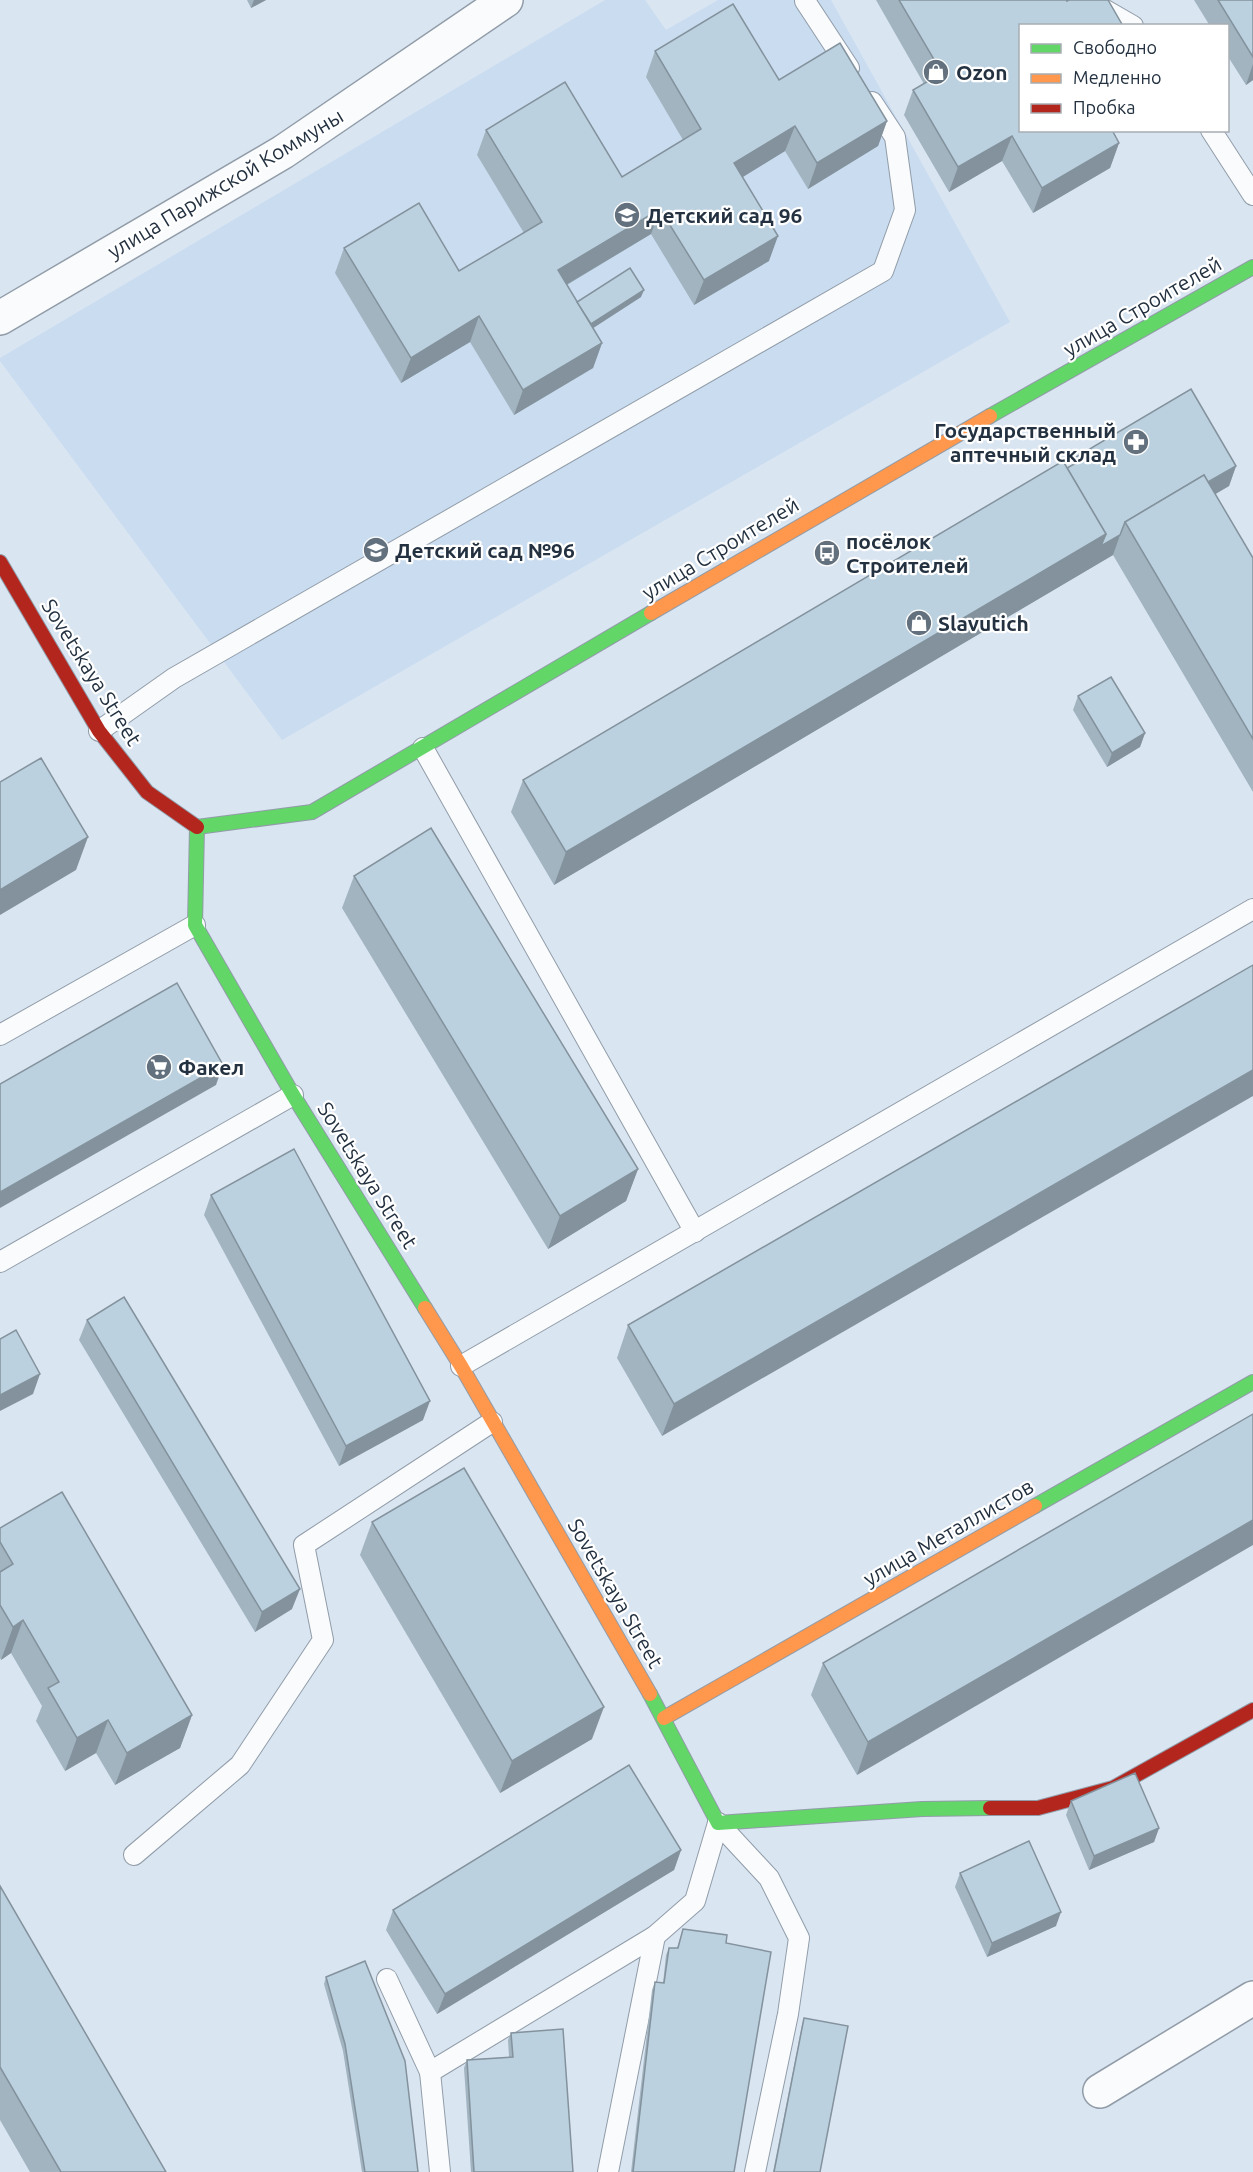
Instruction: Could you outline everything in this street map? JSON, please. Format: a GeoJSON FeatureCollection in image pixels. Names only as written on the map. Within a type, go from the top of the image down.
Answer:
{"type":"FeatureCollection","features":[{"type":"Feature","properties":{"kind":"street","name":"улица Парижской Коммуны"},"geometry":{"type":"LineString","coordinates":[[0,318],[283,152],[506,0]]}},
{"type":"Feature","properties":{"kind":"street","name":"улица Строителей"},"geometry":{"type":"LineString","coordinates":[[197,827],[312,812],[853,494],[1251,274]]}},
{"type":"Feature","properties":{"kind":"street","name":"Sovetskaya Street"},"geometry":{"type":"LineString","coordinates":[[0,562],[99,731],[147,792],[197,827]]}},
{"type":"Feature","properties":{"kind":"street"},"geometry":{"type":"LineString","coordinates":[[195,925],[197,827]]}},
{"type":"Feature","properties":{"kind":"street","name":"Sovetskaya Street"},"geometry":{"type":"LineString","coordinates":[[195,925],[293,1095],[461,1366],[664,1718],[718,1823]]}},
{"type":"Feature","properties":{"kind":"street","name":"улица Металлистов"},"geometry":{"type":"LineString","coordinates":[[664,1718],[1253,1382]]}},
{"type":"Feature","properties":{"kind":"street"},"geometry":{"type":"LineString","coordinates":[[718,1823],[922,1809],[1038,1808],[1113,1788],[1253,1710]]}},
{"type":"Feature","properties":{"kind":"street"},"geometry":{"type":"LineString","coordinates":[[1100,2091],[1253,1998]]}},
{"type":"Feature","properties":{"kind":"lane"},"geometry":{"type":"LineString","coordinates":[[1088,0],[1130,24]]}},
{"type":"Feature","properties":{"kind":"lane"},"geometry":{"type":"LineString","coordinates":[[99,731],[174,678],[883,271],[905,210],[895,137],[805,1]]}},
{"type":"Feature","properties":{"kind":"lane"},"geometry":{"type":"LineString","coordinates":[[1212,132],[1253,195]]}},
{"type":"Feature","properties":{"kind":"lane"},"geometry":{"type":"LineString","coordinates":[[423,748],[695,1232]]}},
{"type":"Feature","properties":{"kind":"lane"},"geometry":{"type":"LineString","coordinates":[[461,1366],[1253,909]]}},
{"type":"Feature","properties":{"kind":"lane"},"geometry":{"type":"LineString","coordinates":[[0,1035],[195,925]]}},
{"type":"Feature","properties":{"kind":"lane"},"geometry":{"type":"LineString","coordinates":[[0,1262],[293,1095]]}},
{"type":"Feature","properties":{"kind":"lane"},"geometry":{"type":"LineString","coordinates":[[134,1855],[240,1765],[323,1640],[304,1545],[492,1422]]}},
{"type":"Feature","properties":{"kind":"lane"},"geometry":{"type":"LineString","coordinates":[[430,2072],[655,1936],[695,1901],[718,1823]]}},
{"type":"Feature","properties":{"kind":"lane"},"geometry":{"type":"LineString","coordinates":[[718,1823],[769,1878],[799,1938],[788,2014],[755,2172]]}},
{"type":"Feature","properties":{"kind":"lane"},"geometry":{"type":"LineString","coordinates":[[608,2172],[655,1936]]}},
{"type":"Feature","properties":{"kind":"lane"},"geometry":{"type":"LineString","coordinates":[[387,1979],[430,2072],[440,2172]]}},
{"type":"Feature","properties":{"kind":"shaded area","name":"Детский сад №96"},"geometry":{"type":"Polygon","coordinates":[[[605,0],[645,0],[666,30],[718,0],[831,0],[1010,322],[282,740],[0,358],[605,0]]]}},
{"type":"Feature","properties":{"kind":"building"},"geometry":{"type":"Polygon","coordinates":[[[899,0],[1108,0],[1122,24],[1019,24],[1019,132],[1113,132],[1119,143],[1042,188],[1012,136],[958,167],[913,90],[942,73],[899,0]]]}},
{"type":"Feature","properties":{"kind":"building"},"geometry":{"type":"Polygon","coordinates":[[[1218,0],[1253,0],[1253,57],[1218,0]]]}},
{"type":"Feature","properties":{"kind":"building","name":"Детский сад 96"},"geometry":{"type":"Polygon","coordinates":[[[733,4],[779,80],[840,43],[887,121],[817,163],[795,126],[734,163],[778,236],[704,280],[660,209],[558,270],[602,343],[523,390],[479,316],[411,358],[344,248],[419,203],[459,271],[542,222],[486,130],[565,82],[622,177],[701,129],[655,51],[733,4]]]}},
{"type":"Feature","properties":{"kind":"building"},"geometry":{"type":"Polygon","coordinates":[[[630,268],[644,290],[591,324],[577,302],[630,268]]]}},
{"type":"Feature","properties":{"kind":"building"},"geometry":{"type":"Polygon","coordinates":[[[1191,389],[1236,466],[1208,482],[1204,475],[1125,522],[1120,535],[1101,546],[1106,534],[1067,468],[1078,462],[1076,457],[1191,389]]]}},
{"type":"Feature","properties":{"kind":"building"},"geometry":{"type":"Polygon","coordinates":[[[1063,461],[1106,534],[566,852],[523,780],[1063,461]]]}},
{"type":"Feature","properties":{"kind":"building"},"geometry":{"type":"Polygon","coordinates":[[[1204,475],[1253,558],[1253,739],[1125,522],[1204,475]]]}},
{"type":"Feature","properties":{"kind":"building"},"geometry":{"type":"Polygon","coordinates":[[[1111,677],[1145,733],[1112,753],[1078,696],[1111,677]]]}},
{"type":"Feature","properties":{"kind":"building"},"geometry":{"type":"Polygon","coordinates":[[[41,758],[88,837],[0,890],[0,782],[41,758]]]}},
{"type":"Feature","properties":{"kind":"building"},"geometry":{"type":"Polygon","coordinates":[[[431,828],[638,1169],[560,1216],[354,876],[431,828]]]}},
{"type":"Feature","properties":{"kind":"building"},"geometry":{"type":"Polygon","coordinates":[[[1253,965],[1253,1070],[674,1404],[628,1325],[1253,965]]]}},
{"type":"Feature","properties":{"kind":"building"},"geometry":{"type":"Polygon","coordinates":[[[177,983],[223,1065],[0,1192],[0,1084],[177,983]]]}},
{"type":"Feature","properties":{"kind":"building"},"geometry":{"type":"Polygon","coordinates":[[[294,1149],[430,1401],[346,1446],[211,1195],[294,1149]]]}},
{"type":"Feature","properties":{"kind":"building"},"geometry":{"type":"Polygon","coordinates":[[[124,1297],[300,1589],[262,1612],[87,1320],[124,1297]]]}},
{"type":"Feature","properties":{"kind":"building"},"geometry":{"type":"Polygon","coordinates":[[[16,1330],[40,1374],[0,1395],[0,1339],[16,1330]]]}},
{"type":"Feature","properties":{"kind":"building"},"geometry":{"type":"Polygon","coordinates":[[[1253,1414],[1253,1520],[868,1742],[823,1663],[1253,1414]]]}},
{"type":"Feature","properties":{"kind":"building"},"geometry":{"type":"Polygon","coordinates":[[[464,1468],[604,1707],[512,1761],[372,1522],[464,1468]]]}},
{"type":"Feature","properties":{"kind":"building"},"geometry":{"type":"Polygon","coordinates":[[[62,1492],[192,1715],[127,1753],[108,1720],[77,1738],[48,1688],[59,1682],[23,1620],[13,1627],[0,1605],[0,1572],[13,1564],[0,1542],[0,1528],[62,1492]]]}},
{"type":"Feature","properties":{"kind":"building"},"geometry":{"type":"Polygon","coordinates":[[[629,1765],[681,1850],[445,1994],[393,1910],[629,1765]]]}},
{"type":"Feature","properties":{"kind":"building"},"geometry":{"type":"Polygon","coordinates":[[[1135,1773],[1159,1828],[1094,1856],[1071,1801],[1135,1773]]]}},
{"type":"Feature","properties":{"kind":"building"},"geometry":{"type":"Polygon","coordinates":[[[1029,1841],[1061,1912],[992,1943],[960,1873],[1029,1841]]]}},
{"type":"Feature","properties":{"kind":"building"},"geometry":{"type":"Polygon","coordinates":[[[0,1886],[166,2172],[61,2172],[0,2067],[0,1886]]]}},
{"type":"Feature","properties":{"kind":"building"},"geometry":{"type":"Polygon","coordinates":[[[683,1929],[727,1935],[726,1943],[771,1952],[734,2172],[633,2172],[655,1982],[664,1983],[669,1948],[678,1948],[683,1929]]]}},
{"type":"Feature","properties":{"kind":"building"},"geometry":{"type":"Polygon","coordinates":[[[365,1961],[405,2061],[418,2172],[365,2172],[345,2044],[326,1977],[365,1961]]]}},
{"type":"Feature","properties":{"kind":"building"},"geometry":{"type":"Polygon","coordinates":[[[804,2018],[848,2026],[820,2172],[774,2172],[804,2018]]]}},
{"type":"Feature","properties":{"kind":"building"},"geometry":{"type":"Polygon","coordinates":[[[563,2029],[573,2172],[474,2172],[467,2060],[513,2057],[511,2033],[563,2029]]]}},
{"type":"Feature","properties":{"kind":"traffic: fast"},"geometry":{"type":"LineString","coordinates":[[990,416],[1253,267]]}},
{"type":"Feature","properties":{"kind":"traffic: fast"},"geometry":{"type":"LineString","coordinates":[[197,827],[312,812],[651,613]]}},
{"type":"Feature","properties":{"kind":"traffic: fast"},"geometry":{"type":"LineString","coordinates":[[197,827],[195,925],[293,1095],[425,1308]]}},
{"type":"Feature","properties":{"kind":"traffic: fast"},"geometry":{"type":"LineString","coordinates":[[1035,1506],[1253,1382]]}},
{"type":"Feature","properties":{"kind":"traffic: fast"},"geometry":{"type":"LineString","coordinates":[[650,1694],[718,1823],[922,1809],[990,1808]]}},
{"type":"Feature","properties":{"kind":"traffic: slow"},"geometry":{"type":"LineString","coordinates":[[651,613],[990,416]]}},
{"type":"Feature","properties":{"kind":"traffic: slow"},"geometry":{"type":"LineString","coordinates":[[425,1308],[461,1366],[650,1694]]}},
{"type":"Feature","properties":{"kind":"traffic: slow"},"geometry":{"type":"LineString","coordinates":[[664,1718],[1035,1506]]}},
{"type":"Feature","properties":{"kind":"traffic: jam"},"geometry":{"type":"LineString","coordinates":[[0,562],[99,731],[147,792],[197,827]]}},
{"type":"Feature","properties":{"kind":"traffic: jam"},"geometry":{"type":"LineString","coordinates":[[990,1808],[1038,1808],[1113,1788],[1253,1710]]}},
{"type":"Feature","properties":{"kind":"place","name":"Ozon"},"geometry":{"type":"Point","coordinates":[936,72]}},
{"type":"Feature","properties":{"kind":"place","name":"Детский сад 96"},"geometry":{"type":"Point","coordinates":[627,215]}},
{"type":"Feature","properties":{"kind":"place","name":"Государственный аптечный склад"},"geometry":{"type":"Point","coordinates":[1136,442]}},
{"type":"Feature","properties":{"kind":"place","name":"Детский сад №96"},"geometry":{"type":"Point","coordinates":[376,550]}},
{"type":"Feature","properties":{"kind":"place","name":"посёлок Строителей"},"geometry":{"type":"Point","coordinates":[827,553]}},
{"type":"Feature","properties":{"kind":"place","name":"Slavutich"},"geometry":{"type":"Point","coordinates":[919,623]}},
{"type":"Feature","properties":{"kind":"place","name":"Факел"},"geometry":{"type":"Point","coordinates":[159,1067]}}]}
